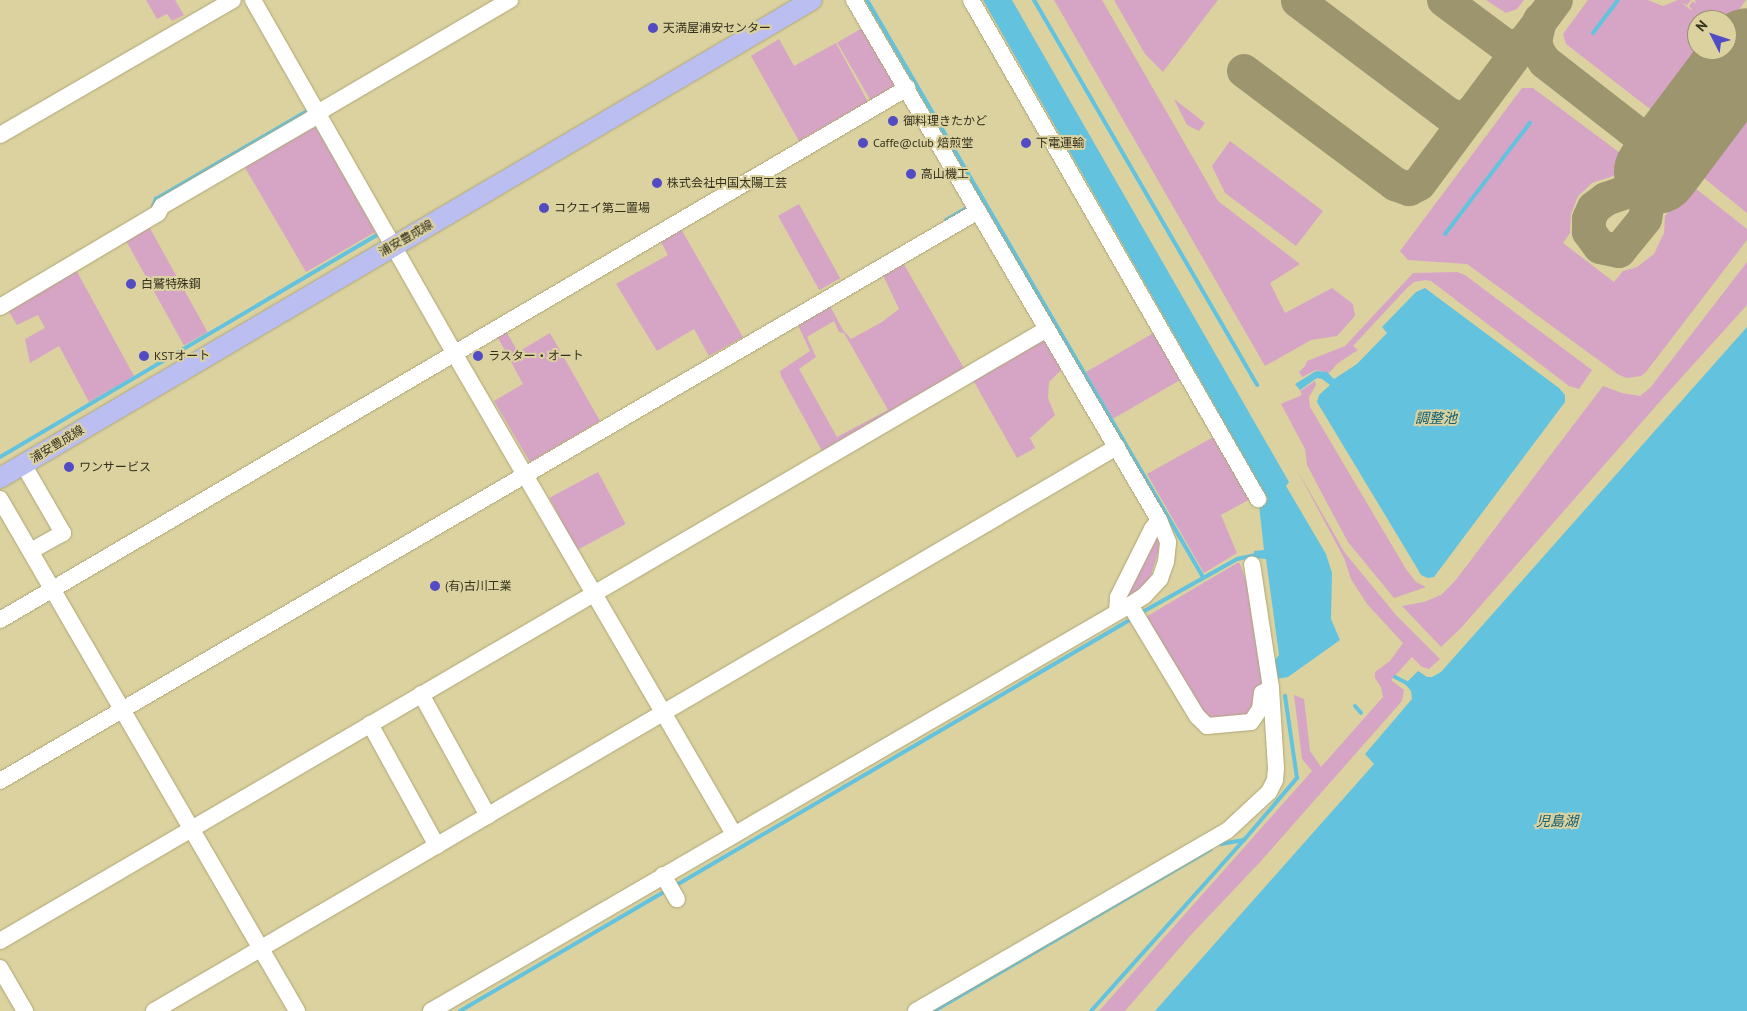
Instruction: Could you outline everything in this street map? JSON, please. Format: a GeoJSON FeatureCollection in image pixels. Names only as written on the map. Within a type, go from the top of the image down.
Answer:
{"type":"FeatureCollection","features":[{"type":"Feature","properties":{"kind":"main road","name":"浦安豊成線"},"geometry":{"type":"LineString","coordinates":[[0,478],[812,0]]}},
{"type":"Feature","properties":{"kind":"street"},"geometry":{"type":"LineString","coordinates":[[0,135],[233,0]]}},
{"type":"Feature","properties":{"kind":"street"},"geometry":{"type":"LineString","coordinates":[[253,0],[454,353],[734,834]]}},
{"type":"Feature","properties":{"kind":"street"},"geometry":{"type":"LineString","coordinates":[[0,307],[158,213],[162,206],[400,63],[510,0]]}},
{"type":"Feature","properties":{"kind":"street"},"geometry":{"type":"LineString","coordinates":[[431,1011],[670,887],[734,834],[1129,611],[1160,579],[1166,562],[1168,542],[1159,520],[854,0]]}},
{"type":"Feature","properties":{"kind":"street"},"geometry":{"type":"LineString","coordinates":[[971,0],[1258,499]]}},
{"type":"Feature","properties":{"kind":"street"},"geometry":{"type":"LineString","coordinates":[[0,620],[907,88]]}},
{"type":"Feature","properties":{"kind":"street"},"geometry":{"type":"LineString","coordinates":[[0,781],[525,473],[978,211]]}},
{"type":"Feature","properties":{"kind":"street"},"geometry":{"type":"LineString","coordinates":[[0,941],[1047,329]]}},
{"type":"Feature","properties":{"kind":"street"},"geometry":{"type":"LineString","coordinates":[[154,1011],[1117,448]]}},
{"type":"Feature","properties":{"kind":"street"},"geometry":{"type":"LineString","coordinates":[[23,464],[62,533],[31,551]]}},
{"type":"Feature","properties":{"kind":"street"},"geometry":{"type":"LineString","coordinates":[[0,499],[54,589],[297,1011]]}},
{"type":"Feature","properties":{"kind":"street"},"geometry":{"type":"LineString","coordinates":[[1159,520],[1152,529],[1118,597],[1197,716],[1207,726],[1251,722],[1260,709],[1262,693],[1271,688]]}},
{"type":"Feature","properties":{"kind":"street"},"geometry":{"type":"LineString","coordinates":[[916,1011],[1227,831],[1269,792],[1275,780],[1271,688],[1252,564]]}},
{"type":"Feature","properties":{"kind":"street"},"geometry":{"type":"LineString","coordinates":[[421,694],[488,816]]}},
{"type":"Feature","properties":{"kind":"street"},"geometry":{"type":"LineString","coordinates":[[370,724],[437,846]]}},
{"type":"Feature","properties":{"kind":"street"},"geometry":{"type":"LineString","coordinates":[[0,968],[25,1011]]}},
{"type":"Feature","properties":{"kind":"shaded area"},"geometry":{"type":"Polygon","coordinates":[[[146,0],[175,0],[184,15],[172,21],[167,14],[157,19],[146,0]]]}},
{"type":"Feature","properties":{"kind":"shaded area"},"geometry":{"type":"Polygon","coordinates":[[[1054,0],[1102,0],[1218,201],[1300,264],[1270,283],[1285,313],[1332,288],[1353,304],[1355,316],[1337,336],[1311,340],[1265,366],[1054,0]]]}},
{"type":"Feature","properties":{"kind":"shaded area"},"geometry":{"type":"Polygon","coordinates":[[[1114,0],[1218,0],[1163,72],[1145,54],[1114,0]]]}},
{"type":"Feature","properties":{"kind":"shaded area"},"geometry":{"type":"Polygon","coordinates":[[[1486,0],[1524,0],[1517,9],[1506,13],[1486,0]]]}},
{"type":"Feature","properties":{"kind":"shaded area"},"geometry":{"type":"Polygon","coordinates":[[[1588,0],[1648,0],[1663,6],[1678,0],[1691,0],[1687,5],[1682,3],[1691,10],[1687,10],[1687,60],[1701,60],[1659,116],[1566,44],[1563,34],[1588,0]]]}},
{"type":"Feature","properties":{"kind":"shaded area"},"geometry":{"type":"Polygon","coordinates":[[[1695,0],[1746,0],[1737,12],[1737,10],[1691,10],[1689,6],[1693,1],[1696,4],[1695,0]]]}},
{"type":"Feature","properties":{"kind":"shaded area"},"geometry":{"type":"Polygon","coordinates":[[[864,27],[898,85],[871,101],[837,42],[864,27]]]}},
{"type":"Feature","properties":{"kind":"shaded area"},"geometry":{"type":"Polygon","coordinates":[[[779,39],[794,66],[836,43],[868,102],[799,141],[751,56],[779,39]]]}},
{"type":"Feature","properties":{"kind":"shaded area"},"geometry":{"type":"Polygon","coordinates":[[[1522,88],[1533,88],[1628,159],[1613,176],[1592,183],[1578,196],[1571,214],[1570,233],[1563,243],[1614,282],[1623,271],[1637,267],[1654,254],[1664,233],[1665,216],[1690,184],[1747,229],[1747,240],[1641,376],[1627,378],[1619,375],[1467,264],[1408,260],[1400,251],[1522,88]]]}},
{"type":"Feature","properties":{"kind":"shaded area"},"geometry":{"type":"Polygon","coordinates":[[[1174,99],[1205,123],[1199,131],[1187,125],[1174,99]]]}},
{"type":"Feature","properties":{"kind":"shaded area"},"geometry":{"type":"Polygon","coordinates":[[[1747,109],[1747,213],[1699,174],[1747,109]]]}},
{"type":"Feature","properties":{"kind":"shaded area"},"geometry":{"type":"Polygon","coordinates":[[[311,127],[320,129],[377,231],[306,272],[244,166],[311,127]]]}},
{"type":"Feature","properties":{"kind":"shaded area"},"geometry":{"type":"Polygon","coordinates":[[[1230,141],[1323,211],[1296,246],[1225,193],[1212,166],[1230,141]]]}},
{"type":"Feature","properties":{"kind":"shaded area"},"geometry":{"type":"Polygon","coordinates":[[[799,204],[840,278],[819,290],[778,216],[799,204]]]}},
{"type":"Feature","properties":{"kind":"shaded area"},"geometry":{"type":"Polygon","coordinates":[[[147,223],[208,332],[184,345],[123,236],[147,223]]]}},
{"type":"Feature","properties":{"kind":"shaded area"},"geometry":{"type":"Polygon","coordinates":[[[681,229],[743,337],[709,356],[694,329],[657,351],[616,284],[668,255],[660,240],[681,229]]]}},
{"type":"Feature","properties":{"kind":"shaded area"},"geometry":{"type":"Polygon","coordinates":[[[902,261],[965,370],[822,451],[780,371],[810,351],[797,323],[829,304],[843,330],[851,339],[882,322],[899,309],[882,273],[902,261]],[[834,321],[807,337],[816,357],[799,369],[837,437],[888,410],[844,333],[839,332],[834,321]]]}},
{"type":"Feature","properties":{"kind":"shaded area"},"geometry":{"type":"Polygon","coordinates":[[[1747,262],[1747,305],[1461,628],[1441,647],[1402,606],[1424,602],[1441,595],[1455,581],[1603,386],[1622,393],[1640,396],[1650,388],[1747,262]]]}},
{"type":"Feature","properties":{"kind":"shaded area"},"geometry":{"type":"Polygon","coordinates":[[[75,268],[134,376],[89,402],[59,346],[30,363],[25,339],[45,328],[38,315],[17,325],[6,307],[75,268]]]}},
{"type":"Feature","properties":{"kind":"shaded area"},"geometry":{"type":"Polygon","coordinates":[[[1457,272],[1465,275],[1592,370],[1579,389],[1569,386],[1431,281],[1425,280],[1414,282],[1407,288],[1353,346],[1358,350],[1338,363],[1329,373],[1316,370],[1302,377],[1299,372],[1307,361],[1345,346],[1413,273],[1457,272]]]}},
{"type":"Feature","properties":{"kind":"shaded area"},"geometry":{"type":"Polygon","coordinates":[[[506,331],[518,352],[550,333],[600,421],[530,462],[494,401],[523,384],[497,336],[506,331]]]}},
{"type":"Feature","properties":{"kind":"shaded area"},"geometry":{"type":"Polygon","coordinates":[[[1157,331],[1184,378],[1113,419],[1086,372],[1157,331]]]}},
{"type":"Feature","properties":{"kind":"shaded area"},"geometry":{"type":"Polygon","coordinates":[[[1044,338],[1062,369],[1049,382],[1048,398],[1055,415],[1030,438],[1035,448],[1017,458],[973,380],[1044,338]]]}},
{"type":"Feature","properties":{"kind":"shaded area"},"geometry":{"type":"Polygon","coordinates":[[[1315,381],[1316,385],[1309,397],[1310,407],[1406,569],[1416,582],[1426,587],[1394,598],[1348,542],[1328,505],[1307,465],[1305,449],[1281,404],[1302,395],[1300,391],[1315,381]]]}},
{"type":"Feature","properties":{"kind":"shaded area"},"geometry":{"type":"Polygon","coordinates":[[[1217,435],[1252,498],[1221,515],[1237,553],[1204,573],[1147,474],[1217,435]]]}},
{"type":"Feature","properties":{"kind":"shaded area"},"geometry":{"type":"Polygon","coordinates":[[[1296,468],[1345,553],[1396,615],[1440,659],[1429,669],[1422,667],[1412,657],[1391,680],[1404,690],[1402,701],[1261,861],[1190,936],[1125,1011],[1099,1011],[1312,771],[1302,759],[1294,695],[1304,699],[1310,751],[1321,767],[1383,697],[1381,687],[1375,678],[1375,672],[1390,661],[1403,643],[1367,604],[1351,579],[1344,558],[1296,468]]]}},
{"type":"Feature","properties":{"kind":"shaded area"},"geometry":{"type":"Polygon","coordinates":[[[598,472],[626,524],[577,550],[549,498],[598,472]]]}},
{"type":"Feature","properties":{"kind":"shaded area"},"geometry":{"type":"Polygon","coordinates":[[[1155,532],[1159,540],[1158,552],[1149,582],[1140,592],[1124,600],[1155,532]]]}},
{"type":"Feature","properties":{"kind":"shaded area"},"geometry":{"type":"Polygon","coordinates":[[[1239,562],[1255,604],[1263,682],[1257,691],[1252,715],[1207,719],[1144,618],[1239,562]]]}},
{"type":"Feature","properties":{"kind":"water"},"geometry":{"type":"Polygon","coordinates":[[[983,0],[1012,0],[1289,482],[1286,486],[1326,554],[1332,573],[1331,619],[1340,640],[1288,677],[1277,679],[1275,660],[1279,655],[1266,559],[1255,558],[1254,551],[1264,550],[1259,505],[1268,499],[983,0]]]}},
{"type":"Feature","properties":{"kind":"water","name":"調整池"},"geometry":{"type":"Polygon","coordinates":[[[1425,288],[1559,388],[1565,395],[1565,402],[1434,577],[1428,578],[1421,575],[1317,402],[1319,395],[1330,385],[1317,378],[1300,390],[1295,384],[1316,371],[1327,372],[1334,379],[1357,364],[1387,333],[1382,327],[1416,292],[1425,288]]]}},
{"type":"Feature","properties":{"kind":"water","name":"児島湖"},"geometry":{"type":"Polygon","coordinates":[[[1747,327],[1747,1011],[1155,1011],[1374,764],[1365,754],[1412,699],[1411,691],[1405,684],[1418,671],[1427,677],[1432,677],[1441,672],[1747,327]]]}},
{"type":"Feature","properties":{"kind":"waterway"},"geometry":{"type":"LineString","coordinates":[[867,0],[1203,577]]}},
{"type":"Feature","properties":{"kind":"waterway"},"geometry":{"type":"LineString","coordinates":[[1034,0],[1257,385]]}},
{"type":"Feature","properties":{"kind":"waterway"},"geometry":{"type":"LineString","coordinates":[[1593,33],[1618,0]]}},
{"type":"Feature","properties":{"kind":"waterway"},"geometry":{"type":"LineString","coordinates":[[153,206],[156,199],[307,111]]}},
{"type":"Feature","properties":{"kind":"waterway"},"geometry":{"type":"LineString","coordinates":[[1445,234],[1530,123]]}},
{"type":"Feature","properties":{"kind":"waterway"},"geometry":{"type":"LineString","coordinates":[[946,220],[967,208]]}},
{"type":"Feature","properties":{"kind":"waterway"},"geometry":{"type":"LineString","coordinates":[[0,457],[378,234]]}},
{"type":"Feature","properties":{"kind":"waterway"},"geometry":{"type":"LineString","coordinates":[[1139,614],[1237,559],[1260,554]]}},
{"type":"Feature","properties":{"kind":"waterway"},"geometry":{"type":"LineString","coordinates":[[673,887],[1133,618]]}},
{"type":"Feature","properties":{"kind":"waterway"},"geometry":{"type":"LineString","coordinates":[[1395,677],[1411,685]]}},
{"type":"Feature","properties":{"kind":"waterway"},"geometry":{"type":"LineString","coordinates":[[1091,1011],[1297,778],[1285,696]]}},
{"type":"Feature","properties":{"kind":"waterway"},"geometry":{"type":"LineString","coordinates":[[1355,706],[1361,713]]}},
{"type":"Feature","properties":{"kind":"waterway"},"geometry":{"type":"LineString","coordinates":[[1221,844],[1244,840]]}},
{"type":"Feature","properties":{"kind":"waterway"},"geometry":{"type":"LineString","coordinates":[[934,1011],[1210,850]]}},
{"type":"Feature","properties":{"kind":"waterway"},"geometry":{"type":"LineString","coordinates":[[460,1011],[667,890]]}},
{"type":"Feature","properties":{"kind":"taxiway"},"geometry":{"type":"LineString","coordinates":[[1444,0],[1507,47],[1516,47],[1524,42]]}},
{"type":"Feature","properties":{"kind":"taxiway"},"geometry":{"type":"LineString","coordinates":[[1244,71],[1395,184],[1409,189],[1419,184],[1556,0]]}},
{"type":"Feature","properties":{"kind":"taxiway"},"geometry":{"type":"LineString","coordinates":[[1298,1],[1448,114],[1461,119],[1471,113]]}},
{"type":"Feature","properties":{"kind":"taxiway"},"geometry":{"type":"LineString","coordinates":[[1540,20],[1535,41],[1538,52],[1545,62],[1667,157]]}},
{"type":"Feature","properties":{"kind":"taxiway"},"geometry":{"type":"LineString","coordinates":[[1656,171],[1650,188],[1645,219],[1619,251],[1600,247],[1589,232],[1589,219],[1594,208],[1606,199],[1641,187],[1656,171]]}},
{"type":"Feature","properties":{"kind":"runway"},"geometry":{"type":"LineString","coordinates":[[1656,171],[1747,50]]}},
{"type":"Feature","properties":{"kind":"place","name":"天満屋浦安センター"},"geometry":{"type":"Point","coordinates":[653,28]}},
{"type":"Feature","properties":{"kind":"place","name":"御料理きたかど"},"geometry":{"type":"Point","coordinates":[893,121]}},
{"type":"Feature","properties":{"kind":"place","name":"Caffe@club 焙煎堂"},"geometry":{"type":"Point","coordinates":[863,143]}},
{"type":"Feature","properties":{"kind":"place","name":"下電運輸"},"geometry":{"type":"Point","coordinates":[1026,143]}},
{"type":"Feature","properties":{"kind":"place","name":"高山機工"},"geometry":{"type":"Point","coordinates":[911,174]}},
{"type":"Feature","properties":{"kind":"place","name":"株式会社中国太陽工芸"},"geometry":{"type":"Point","coordinates":[657,183]}},
{"type":"Feature","properties":{"kind":"place","name":"コクエイ第二置場"},"geometry":{"type":"Point","coordinates":[544,208]}},
{"type":"Feature","properties":{"kind":"place","name":"白鷲特殊鋼"},"geometry":{"type":"Point","coordinates":[131,284]}},
{"type":"Feature","properties":{"kind":"place","name":"KSTオート"},"geometry":{"type":"Point","coordinates":[144,356]}},
{"type":"Feature","properties":{"kind":"place","name":"ラスター・オート"},"geometry":{"type":"Point","coordinates":[478,356]}},
{"type":"Feature","properties":{"kind":"place","name":"ワンサービス"},"geometry":{"type":"Point","coordinates":[69,467]}},
{"type":"Feature","properties":{"kind":"place","name":"(有)古川工業"},"geometry":{"type":"Point","coordinates":[435,586]}}]}
